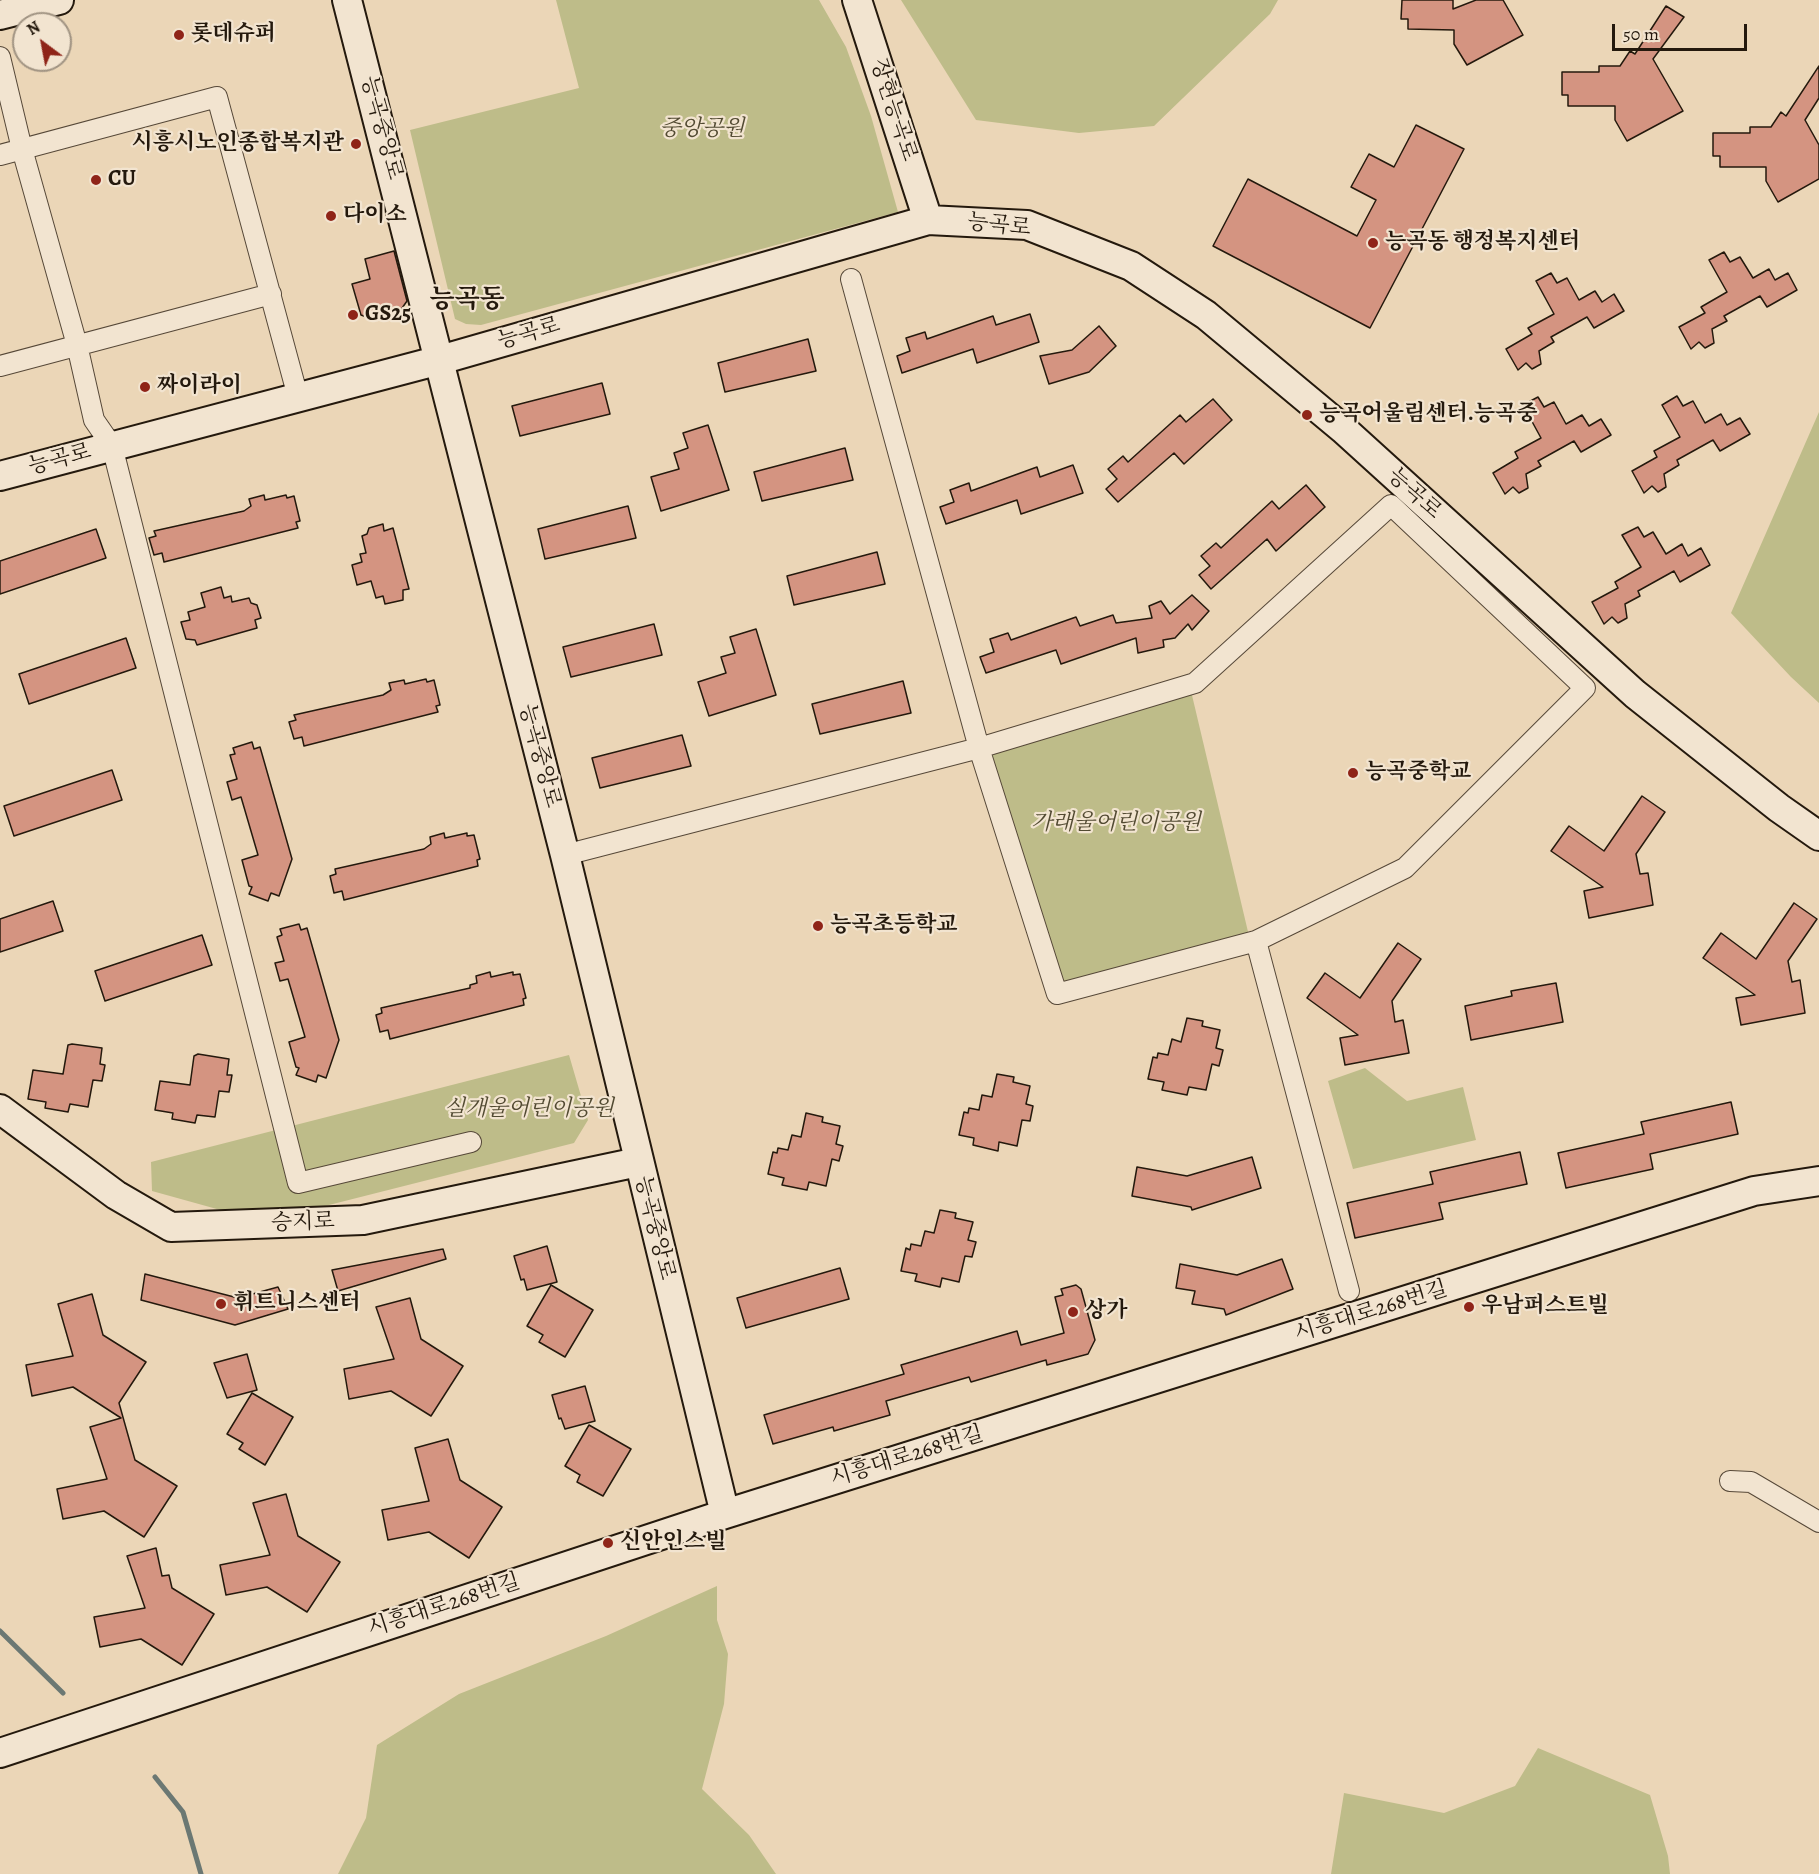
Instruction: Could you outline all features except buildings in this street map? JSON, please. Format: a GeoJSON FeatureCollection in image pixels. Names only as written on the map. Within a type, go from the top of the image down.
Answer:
{"type":"FeatureCollection","features":[{"type":"Feature","properties":{"kind":"main road"},"geometry":{"type":"LineString","coordinates":[[0,15],[59,0]]}},
{"type":"Feature","properties":{"kind":"main road","name":"능곡중앙로"},"geometry":{"type":"LineString","coordinates":[[347,0],[565,855],[725,1514]]}},
{"type":"Feature","properties":{"kind":"main road","name":"장현능곡로"},"geometry":{"type":"LineString","coordinates":[[857,0],[928,220]]}},
{"type":"Feature","properties":{"kind":"main road","name":"능곡로"},"geometry":{"type":"LineString","coordinates":[[0,476],[440,360],[928,220],[1027,225],[1131,266],[1206,315],[1343,429],[1635,694],[1819,836]]}},
{"type":"Feature","properties":{"kind":"main road","name":"승지로"},"geometry":{"type":"LineString","coordinates":[[0,1109],[116,1195],[171,1227],[363,1220],[638,1162]]}},
{"type":"Feature","properties":{"kind":"main road","name":"시흥대로268번길"},"geometry":{"type":"LineString","coordinates":[[0,1753],[725,1514],[1754,1191],[1819,1180]]}},
{"type":"Feature","properties":{"kind":"street"},"geometry":{"type":"LineString","coordinates":[[0,57],[22,149],[77,345],[94,420],[112,446],[298,1183],[471,1142]]}},
{"type":"Feature","properties":{"kind":"street"},"geometry":{"type":"LineString","coordinates":[[0,154],[217,98],[298,397]]}},
{"type":"Feature","properties":{"kind":"street"},"geometry":{"type":"LineString","coordinates":[[565,855],[979,748],[1195,682],[1391,505],[1586,688],[1405,868],[1256,941],[1057,994],[979,748],[852,279]]}},
{"type":"Feature","properties":{"kind":"street"},"geometry":{"type":"LineString","coordinates":[[0,366],[271,294]]}},
{"type":"Feature","properties":{"kind":"street"},"geometry":{"type":"LineString","coordinates":[[1256,941],[1349,1291]]}},
{"type":"Feature","properties":{"kind":"street"},"geometry":{"type":"LineString","coordinates":[[1730,1480],[1751,1482],[1819,1522]]}},
{"type":"Feature","properties":{"kind":"green space","name":"중앙공원"},"geometry":{"type":"Polygon","coordinates":[[[556,0],[819,0],[846,47],[871,116],[898,212],[481,325],[466,324],[455,319],[410,130],[579,88],[556,0]]]}},
{"type":"Feature","properties":{"kind":"green space"},"geometry":{"type":"Polygon","coordinates":[[[901,0],[1278,0],[1270,14],[1154,126],[1079,133],[976,120],[901,0]]]}},
{"type":"Feature","properties":{"kind":"green space"},"geometry":{"type":"Polygon","coordinates":[[[1819,412],[1819,703],[1791,677],[1731,613],[1819,412]]]}},
{"type":"Feature","properties":{"kind":"green space","name":"가래울어린이공원"},"geometry":{"type":"Polygon","coordinates":[[[1191,691],[1249,936],[1056,989],[986,753],[1191,691]]]}},
{"type":"Feature","properties":{"kind":"green space","name":"실개울어린이공원"},"geometry":{"type":"Polygon","coordinates":[[[569,1055],[588,1120],[574,1143],[325,1206],[224,1211],[152,1191],[151,1162],[569,1055]]]}},
{"type":"Feature","properties":{"kind":"green space"},"geometry":{"type":"Polygon","coordinates":[[[1365,1068],[1407,1101],[1463,1087],[1476,1140],[1353,1169],[1328,1081],[1365,1068]]]}},
{"type":"Feature","properties":{"kind":"green space"},"geometry":{"type":"Polygon","coordinates":[[[717,1586],[717,1620],[728,1654],[724,1704],[702,1789],[749,1835],[776,1874],[338,1874],[366,1818],[377,1745],[459,1694],[606,1636],[717,1586]]]}},
{"type":"Feature","properties":{"kind":"green space"},"geometry":{"type":"Polygon","coordinates":[[[1538,1748],[1650,1795],[1668,1856],[1670,1874],[1331,1874],[1344,1793],[1444,1813],[1515,1786],[1538,1748]]]}},
{"type":"Feature","properties":{"kind":"waterway"},"geometry":{"type":"LineString","coordinates":[[0,1631],[63,1693]]}},
{"type":"Feature","properties":{"kind":"waterway"},"geometry":{"type":"LineString","coordinates":[[155,1777],[183,1812],[201,1874]]}},
{"type":"Feature","properties":{"kind":"place","name":"롯데슈퍼"},"geometry":{"type":"Point","coordinates":[179,35]}},
{"type":"Feature","properties":{"kind":"place","name":"시흥시노인종합복지관"},"geometry":{"type":"Point","coordinates":[356,144]}},
{"type":"Feature","properties":{"kind":"place","name":"CU"},"geometry":{"type":"Point","coordinates":[96,180]}},
{"type":"Feature","properties":{"kind":"place","name":"다이소"},"geometry":{"type":"Point","coordinates":[331,216]}},
{"type":"Feature","properties":{"kind":"place","name":"능곡동 행정복지센터"},"geometry":{"type":"Point","coordinates":[1373,243]}},
{"type":"Feature","properties":{"kind":"place","name":"GS25"},"geometry":{"type":"Point","coordinates":[353,315]}},
{"type":"Feature","properties":{"kind":"place","name":"짜이라이"},"geometry":{"type":"Point","coordinates":[145,387]}},
{"type":"Feature","properties":{"kind":"place","name":"능곡어울림센터.능곡중"},"geometry":{"type":"Point","coordinates":[1307,415]}},
{"type":"Feature","properties":{"kind":"place","name":"능곡중학교"},"geometry":{"type":"Point","coordinates":[1353,773]}},
{"type":"Feature","properties":{"kind":"place","name":"능곡초등학교"},"geometry":{"type":"Point","coordinates":[818,926]}},
{"type":"Feature","properties":{"kind":"place","name":"휘트니스센터"},"geometry":{"type":"Point","coordinates":[221,1304]}},
{"type":"Feature","properties":{"kind":"place","name":"우남퍼스트빌"},"geometry":{"type":"Point","coordinates":[1469,1307]}},
{"type":"Feature","properties":{"kind":"place","name":"상가"},"geometry":{"type":"Point","coordinates":[1073,1312]}},
{"type":"Feature","properties":{"kind":"place","name":"신안인스빌"},"geometry":{"type":"Point","coordinates":[608,1543]}},
{"type":"Feature","properties":{"kind":"district","name":"능곡동"},"geometry":{"type":"Point","coordinates":[467,301]}}]}
